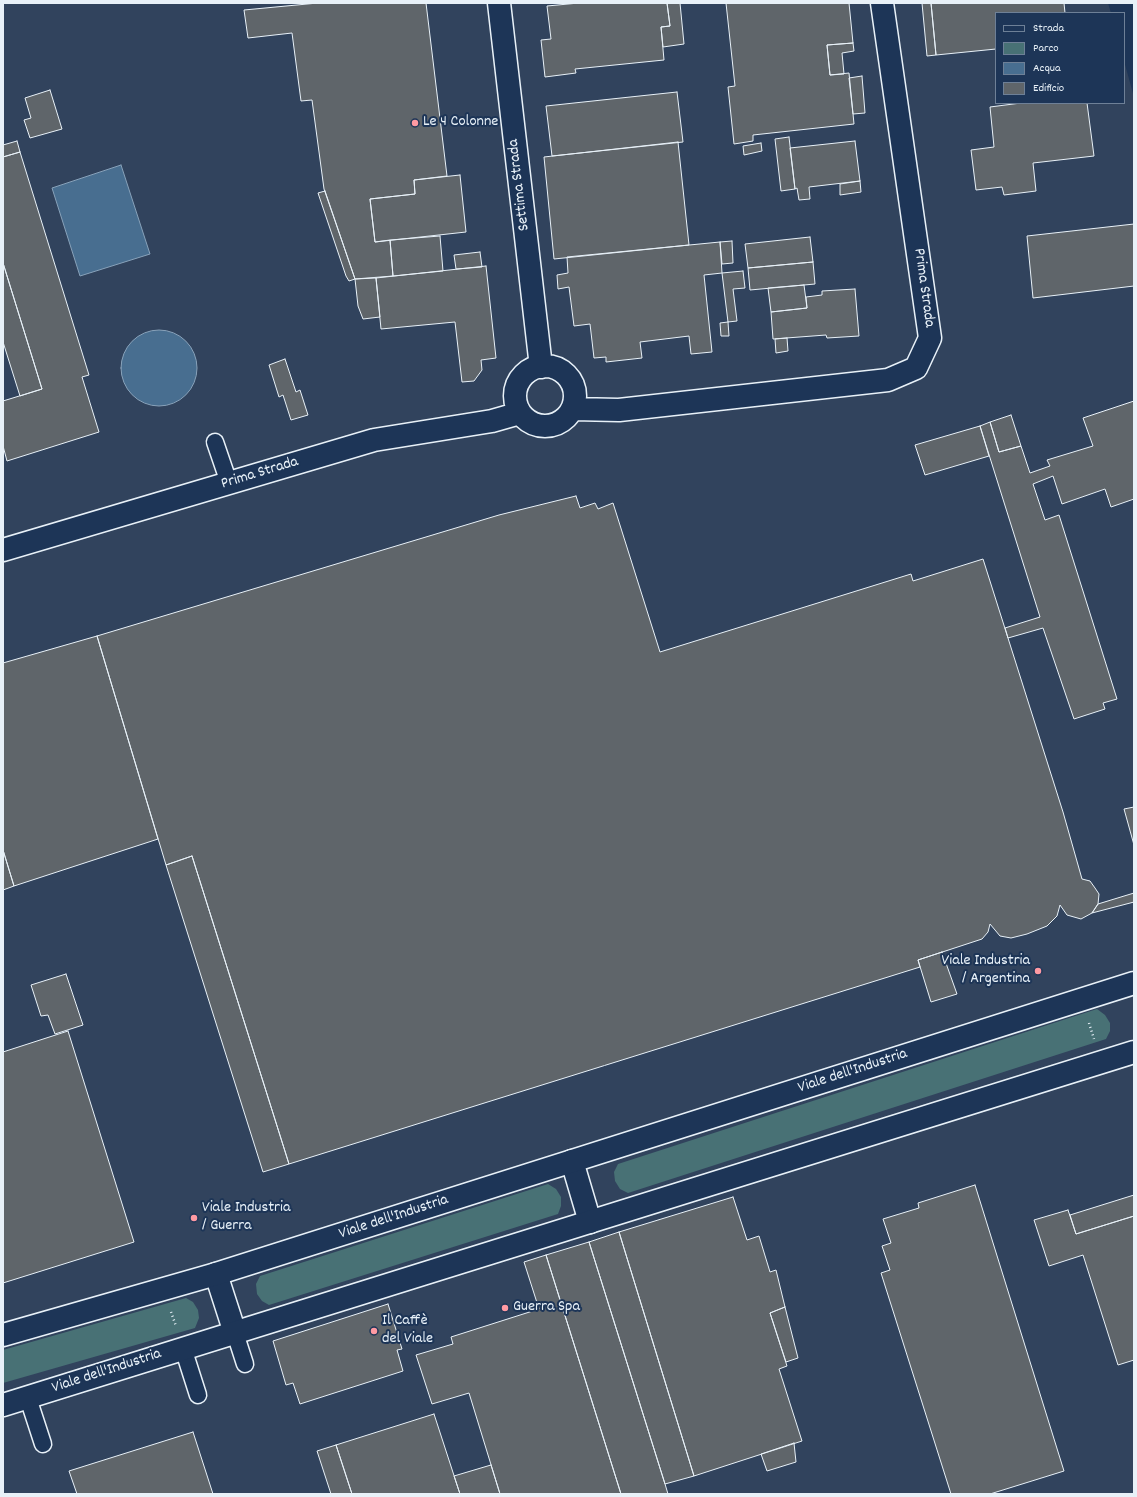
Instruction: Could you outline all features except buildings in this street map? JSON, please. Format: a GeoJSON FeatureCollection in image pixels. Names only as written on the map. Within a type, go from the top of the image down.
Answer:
{"type":"FeatureCollection","features":[{"type":"Feature","properties":{"kind":"street","name":"Settima Strada"},"geometry":{"type":"LineString","coordinates":[[499,3],[542,367]]}},
{"type":"Feature","properties":{"kind":"street","name":"Prima Strada"},"geometry":{"type":"LineString","coordinates":[[573,409],[619,410],[888,380],[916,368],[930,338],[882,3]]}},
{"type":"Feature","properties":{"kind":"street"},"geometry":{"type":"LineString","coordinates":[[552,367],[568,377],[574,387],[575,398],[573,409],[566,418],[557,424],[546,426],[531,423],[520,413],[516,404],[515,393],[518,384],[532,369],[552,367]]}},
{"type":"Feature","properties":{"kind":"street","name":"Prima Strada"},"geometry":{"type":"LineString","coordinates":[[3,550],[374,440],[492,421],[520,413]]}},
{"type":"Feature","properties":{"kind":"street","name":"Viale dell'Industria"},"geometry":{"type":"LineString","coordinates":[[3,1335],[216,1274],[1134,983]]}},
{"type":"Feature","properties":{"kind":"street","name":"Viale dell'Industria"},"geometry":{"type":"LineString","coordinates":[[3,1406],[183,1348],[1134,1052]]}},
{"type":"Feature","properties":{"kind":"street"},"geometry":{"type":"LineString","coordinates":[[572,1161],[590,1222]]}},
{"type":"Feature","properties":{"kind":"street"},"geometry":{"type":"LineString","coordinates":[[216,1274],[235,1333]]}},
{"type":"Feature","properties":{"kind":"lane"},"geometry":{"type":"LineString","coordinates":[[215,442],[229,483]]}},
{"type":"Feature","properties":{"kind":"lane"},"geometry":{"type":"LineString","coordinates":[[235,1333],[245,1364]]}},
{"type":"Feature","properties":{"kind":"lane"},"geometry":{"type":"LineString","coordinates":[[183,1348],[198,1395]]}},
{"type":"Feature","properties":{"kind":"lane"},"geometry":{"type":"LineString","coordinates":[[28,1398],[43,1444]]}},
{"type":"Feature","properties":{"kind":"shaded area"},"geometry":{"type":"Polygon","coordinates":[[[3,3],[1108,3],[1111,12],[995,12],[995,104],[1125,104],[1125,65],[1134,97],[1134,1494],[3,1494],[3,3]]]}},
{"type":"Feature","properties":{"kind":"green space"},"geometry":{"type":"Polygon","coordinates":[[[1097,1009],[1105,1015],[1110,1023],[1110,1031],[1106,1039],[628,1193],[620,1189],[615,1181],[614,1172],[618,1164],[1097,1009]]]}},
{"type":"Feature","properties":{"kind":"green space"},"geometry":{"type":"Polygon","coordinates":[[[548,1184],[556,1189],[561,1197],[561,1206],[558,1214],[269,1305],[262,1301],[257,1294],[256,1284],[260,1276],[548,1184]]]}},
{"type":"Feature","properties":{"kind":"green space"},"geometry":{"type":"Polygon","coordinates":[[[186,1298],[193,1302],[198,1310],[199,1318],[195,1328],[3,1383],[3,1350],[186,1298]]]}},
{"type":"Feature","properties":{"kind":"water"},"geometry":{"type":"Polygon","coordinates":[[[121,165],[150,254],[80,276],[52,188],[121,165]]]}},
{"type":"Feature","properties":{"kind":"water"},"geometry":{"type":"Polygon","coordinates":[[[159,330],[174,333],[186,341],[194,353],[197,368],[194,383],[186,395],[174,403],[159,406],[144,403],[132,395],[124,383],[121,368],[124,353],[132,341],[144,333],[159,330]]]}},
{"type":"Feature","properties":{"kind":"place","name":"Le 4 Colonne"},"geometry":{"type":"Point","coordinates":[415,123]}},
{"type":"Feature","properties":{"kind":"place","name":"Viale Industria / Argentina"},"geometry":{"type":"Point","coordinates":[1038,971]}},
{"type":"Feature","properties":{"kind":"place","name":"Viale Industria / Guerra"},"geometry":{"type":"Point","coordinates":[194,1218]}},
{"type":"Feature","properties":{"kind":"place","name":"Guerra Spa"},"geometry":{"type":"Point","coordinates":[505,1308]}},
{"type":"Feature","properties":{"kind":"place","name":"Il Caffè del Viale"},"geometry":{"type":"Point","coordinates":[374,1331]}}]}
